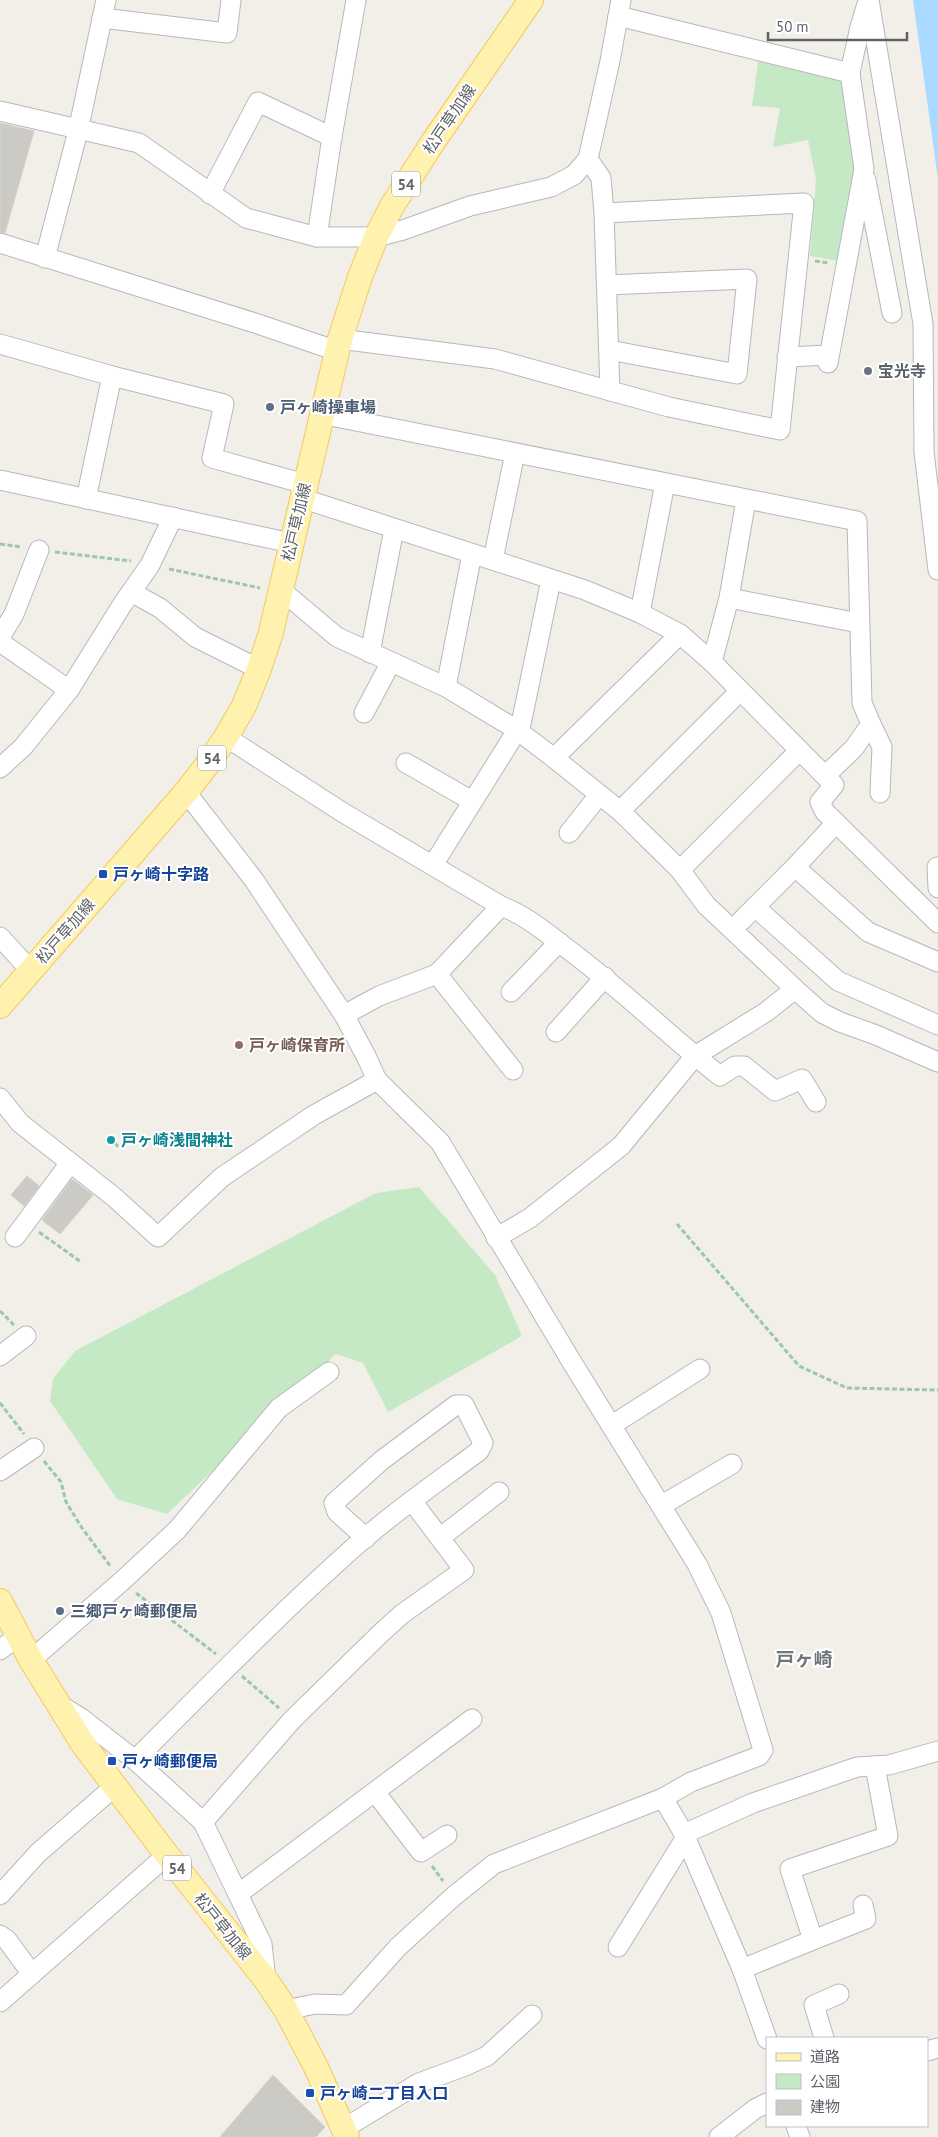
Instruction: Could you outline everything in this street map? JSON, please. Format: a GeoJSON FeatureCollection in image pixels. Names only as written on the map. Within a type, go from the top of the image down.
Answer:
{"type":"FeatureCollection","features":[{"type":"Feature","properties":{"kind":"main road","name":"松戸草加線"},"geometry":{"type":"LineString","coordinates":[[0,1006],[186,792],[226,737],[244,706],[260,669],[281,590],[338,345],[360,277],[376,237],[392,206],[428,150],[531,0]]}},
{"type":"Feature","properties":{"kind":"main road","name":"松戸草加線"},"geometry":{"type":"LineString","coordinates":[[0,1601],[9,1643],[31,1660],[83,1744],[114,1787],[266,1980],[286,2010],[316,2067],[345,2133]]}},
{"type":"Feature","properties":{"kind":"street"},"geometry":{"type":"LineString","coordinates":[[45,258],[78,131],[104,9],[227,33],[231,0]]}},
{"type":"Feature","properties":{"kind":"street"},"geometry":{"type":"LineString","coordinates":[[317,237],[356,0]]}},
{"type":"Feature","properties":{"kind":"street"},"geometry":{"type":"LineString","coordinates":[[869,0],[860,27],[850,73],[864,169],[892,314]]}},
{"type":"Feature","properties":{"kind":"street"},"geometry":{"type":"LineString","coordinates":[[869,0],[923,324],[924,452],[938,570]]}},
{"type":"Feature","properties":{"kind":"street"},"geometry":{"type":"LineString","coordinates":[[0,111],[139,144],[246,218],[317,237],[376,237],[403,230],[470,206],[550,187],[574,175],[588,158],[620,8],[850,73]]}},
{"type":"Feature","properties":{"kind":"street"},"geometry":{"type":"LineString","coordinates":[[210,194],[258,102],[332,137]]}},
{"type":"Feature","properties":{"kind":"street"},"geometry":{"type":"LineString","coordinates":[[588,158],[601,178],[610,350],[610,391]]}},
{"type":"Feature","properties":{"kind":"street"},"geometry":{"type":"LineString","coordinates":[[787,357],[829,359],[864,169]]}},
{"type":"Feature","properties":{"kind":"street"},"geometry":{"type":"LineString","coordinates":[[0,243],[258,324],[338,345],[495,359],[677,409],[780,430],[804,203],[604,213]]}},
{"type":"Feature","properties":{"kind":"street"},"geometry":{"type":"LineString","coordinates":[[607,285],[747,279],[737,374],[610,350]]}},
{"type":"Feature","properties":{"kind":"street"},"geometry":{"type":"LineString","coordinates":[[0,344],[112,376],[224,404],[212,458],[303,491],[394,529],[585,590],[680,634],[712,662],[799,751],[826,775],[834,785],[820,802],[825,812],[938,923]]}},
{"type":"Feature","properties":{"kind":"street"},"geometry":{"type":"LineString","coordinates":[[86,499],[112,376]]}},
{"type":"Feature","properties":{"kind":"street"},"geometry":{"type":"LineString","coordinates":[[321,414],[856,521],[862,703],[882,747],[880,793]]}},
{"type":"Feature","properties":{"kind":"street"},"geometry":{"type":"LineString","coordinates":[[493,560],[515,452]]}},
{"type":"Feature","properties":{"kind":"street"},"geometry":{"type":"LineString","coordinates":[[0,480],[291,543]]}},
{"type":"Feature","properties":{"kind":"street"},"geometry":{"type":"LineString","coordinates":[[640,614],[666,483]]}},
{"type":"Feature","properties":{"kind":"street"},"geometry":{"type":"LineString","coordinates":[[712,662],[729,598],[746,500]]}},
{"type":"Feature","properties":{"kind":"street"},"geometry":{"type":"LineString","coordinates":[[0,768],[23,747],[69,690],[150,565],[174,517]]}},
{"type":"Feature","properties":{"kind":"street"},"geometry":{"type":"LineString","coordinates":[[370,653],[394,529]]}},
{"type":"Feature","properties":{"kind":"street"},"geometry":{"type":"LineString","coordinates":[[0,637],[14,614],[39,550]]}},
{"type":"Feature","properties":{"kind":"street"},"geometry":{"type":"LineString","coordinates":[[446,688],[472,554]]}},
{"type":"Feature","properties":{"kind":"street"},"geometry":{"type":"LineString","coordinates":[[433,865],[521,724],[552,580]]}},
{"type":"Feature","properties":{"kind":"street"},"geometry":{"type":"LineString","coordinates":[[281,590],[337,637],[446,688],[517,730],[554,758],[620,811],[680,870],[706,904],[795,989],[822,1012],[840,1022],[876,1035],[938,1062]]}},
{"type":"Feature","properties":{"kind":"street"},"geometry":{"type":"LineString","coordinates":[[131,592],[160,608],[195,637],[260,669]]}},
{"type":"Feature","properties":{"kind":"street"},"geometry":{"type":"LineString","coordinates":[[729,598],[859,623]]}},
{"type":"Feature","properties":{"kind":"street"},"geometry":{"type":"LineString","coordinates":[[554,758],[680,634]]}},
{"type":"Feature","properties":{"kind":"street"},"geometry":{"type":"LineString","coordinates":[[0,642],[69,690]]}},
{"type":"Feature","properties":{"kind":"street"},"geometry":{"type":"LineString","coordinates":[[364,713],[391,662]]}},
{"type":"Feature","properties":{"kind":"street"},"geometry":{"type":"LineString","coordinates":[[620,811],[740,691]]}},
{"type":"Feature","properties":{"kind":"street"},"geometry":{"type":"LineString","coordinates":[[826,775],[854,748],[871,724]]}},
{"type":"Feature","properties":{"kind":"street"},"geometry":{"type":"LineString","coordinates":[[226,737],[342,812],[501,906],[519,913],[605,976],[720,1076],[735,1066],[744,1066],[775,1091],[802,1079],[816,1102]]}},
{"type":"Feature","properties":{"kind":"street"},"geometry":{"type":"LineString","coordinates":[[680,870],[799,751]]}},
{"type":"Feature","properties":{"kind":"street"},"geometry":{"type":"LineString","coordinates":[[406,763],[472,801]]}},
{"type":"Feature","properties":{"kind":"street"},"geometry":{"type":"LineString","coordinates":[[186,792],[254,880],[344,1015],[377,1080],[440,1142],[496,1238],[698,1564],[720,1613],[763,1750],[759,1756],[691,1782],[663,1798],[494,1864],[454,1896],[393,1952],[346,2005],[315,2004],[286,2010]]}},
{"type":"Feature","properties":{"kind":"street"},"geometry":{"type":"LineString","coordinates":[[569,833],[599,795]]}},
{"type":"Feature","properties":{"kind":"street"},"geometry":{"type":"LineString","coordinates":[[741,921],[796,867],[836,823]]}},
{"type":"Feature","properties":{"kind":"street"},"geometry":{"type":"LineString","coordinates":[[796,867],[868,932],[938,962]]}},
{"type":"Feature","properties":{"kind":"street"},"geometry":{"type":"LineString","coordinates":[[937,867],[938,888]]}},
{"type":"Feature","properties":{"kind":"street"},"geometry":{"type":"LineString","coordinates":[[344,1015],[379,996],[437,974],[501,906]]}},
{"type":"Feature","properties":{"kind":"street"},"geometry":{"type":"LineString","coordinates":[[755,906],[838,981],[938,1025]]}},
{"type":"Feature","properties":{"kind":"street"},"geometry":{"type":"LineString","coordinates":[[0,938],[31,971]]}},
{"type":"Feature","properties":{"kind":"street"},"geometry":{"type":"LineString","coordinates":[[511,992],[559,942]]}},
{"type":"Feature","properties":{"kind":"street"},"geometry":{"type":"LineString","coordinates":[[437,974],[513,1070]]}},
{"type":"Feature","properties":{"kind":"street"},"geometry":{"type":"LineString","coordinates":[[556,1032],[605,976]]}},
{"type":"Feature","properties":{"kind":"street"},"geometry":{"type":"LineString","coordinates":[[496,1238],[530,1218],[622,1146],[695,1056],[766,1012],[795,989]]}},
{"type":"Feature","properties":{"kind":"street"},"geometry":{"type":"LineString","coordinates":[[0,1098],[20,1123],[114,1196],[158,1236],[182,1216],[222,1176],[314,1115],[377,1080]]}},
{"type":"Feature","properties":{"kind":"street"},"geometry":{"type":"LineString","coordinates":[[21,1230],[70,1163]]}},
{"type":"Feature","properties":{"kind":"street"},"geometry":{"type":"LineString","coordinates":[[0,1356],[26,1336]]}},
{"type":"Feature","properties":{"kind":"street"},"geometry":{"type":"LineString","coordinates":[[612,1425],[700,1369]]}},
{"type":"Feature","properties":{"kind":"street"},"geometry":{"type":"LineString","coordinates":[[31,1660],[122,1581],[177,1530],[279,1408],[329,1372]]}},
{"type":"Feature","properties":{"kind":"street"},"geometry":{"type":"LineString","coordinates":[[135,1760],[237,1658],[342,1558],[412,1501],[479,1451],[483,1443],[464,1405],[456,1405],[382,1460],[334,1503],[337,1512],[366,1538]]}},
{"type":"Feature","properties":{"kind":"street"},"geometry":{"type":"LineString","coordinates":[[0,1471],[34,1448]]}},
{"type":"Feature","properties":{"kind":"street"},"geometry":{"type":"LineString","coordinates":[[662,1506],[732,1464]]}},
{"type":"Feature","properties":{"kind":"street"},"geometry":{"type":"LineString","coordinates":[[441,1537],[499,1492]]}},
{"type":"Feature","properties":{"kind":"street"},"geometry":{"type":"LineString","coordinates":[[203,1822],[292,1720],[380,1634],[402,1614],[464,1570],[412,1501]]}},
{"type":"Feature","properties":{"kind":"street"},"geometry":{"type":"LineString","coordinates":[[57,1703],[82,1718],[135,1760],[203,1822],[262,1944],[266,1980]]}},
{"type":"Feature","properties":{"kind":"street"},"geometry":{"type":"LineString","coordinates":[[238,1894],[472,1719]]}},
{"type":"Feature","properties":{"kind":"street"},"geometry":{"type":"LineString","coordinates":[[618,1947],[685,1836],[761,1800],[857,1767],[889,1765],[938,1752]]}},
{"type":"Feature","properties":{"kind":"street"},"geometry":{"type":"LineString","coordinates":[[813,1940],[790,1869],[888,1836],[875,1766]]}},
{"type":"Feature","properties":{"kind":"street"},"geometry":{"type":"LineString","coordinates":[[0,1895],[38,1854],[114,1787]]}},
{"type":"Feature","properties":{"kind":"street"},"geometry":{"type":"LineString","coordinates":[[375,1792],[421,1852],[447,1835]]}},
{"type":"Feature","properties":{"kind":"street"},"geometry":{"type":"LineString","coordinates":[[663,1798],[685,1836],[742,1968],[766,2037]]}},
{"type":"Feature","properties":{"kind":"street"},"geometry":{"type":"LineString","coordinates":[[0,2002],[167,1856]]}},
{"type":"Feature","properties":{"kind":"street"},"geometry":{"type":"LineString","coordinates":[[742,1968],[866,1919],[862,1905]]}},
{"type":"Feature","properties":{"kind":"street"},"geometry":{"type":"LineString","coordinates":[[0,1935],[7,1940],[32,1974]]}},
{"type":"Feature","properties":{"kind":"street"},"geometry":{"type":"LineString","coordinates":[[824,2037],[814,2004],[839,1994]]}},
{"type":"Feature","properties":{"kind":"street"},"geometry":{"type":"LineString","coordinates":[[345,2133],[419,2083],[487,2056],[532,2015]]}},
{"type":"Feature","properties":{"kind":"street"},"geometry":{"type":"LineString","coordinates":[[719,2137],[755,2109],[766,2104]]}},
{"type":"Feature","properties":{"kind":"path"},"geometry":{"type":"LineString","coordinates":[[798,258],[847,266]]}},
{"type":"Feature","properties":{"kind":"path"},"geometry":{"type":"LineString","coordinates":[[115,1143],[119,1148]]}},
{"type":"Feature","properties":{"kind":"path"},"geometry":{"type":"LineString","coordinates":[[677,1224],[799,1366],[847,1388],[938,1390]]}},
{"type":"Feature","properties":{"kind":"path"},"geometry":{"type":"LineString","coordinates":[[21,1230],[81,1262]]}},
{"type":"Feature","properties":{"kind":"path"},"geometry":{"type":"LineString","coordinates":[[421,1852],[454,1896]]}},
{"type":"Feature","properties":{"kind":"green space"},"geometry":{"type":"Polygon","coordinates":[[[759,56],[847,81],[858,166],[843,262],[810,256],[816,179],[808,140],[773,147],[780,108],[752,106],[759,56]]]}},
{"type":"Feature","properties":{"kind":"green space"},"geometry":{"type":"Polygon","coordinates":[[[419,1187],[495,1275],[522,1336],[388,1412],[363,1363],[336,1354],[167,1514],[117,1499],[50,1401],[53,1379],[75,1351],[376,1193],[419,1187]]]}},
{"type":"Feature","properties":{"kind":"water"},"geometry":{"type":"Polygon","coordinates":[[[913,0],[938,0],[938,179],[913,0]]]}},
{"type":"Feature","properties":{"kind":"building"},"geometry":{"type":"Polygon","coordinates":[[[0,123],[34,131],[5,233],[0,232],[0,123]]]}},
{"type":"Feature","properties":{"kind":"building"},"geometry":{"type":"Polygon","coordinates":[[[27,1176],[39,1186],[24,1206],[11,1195],[27,1176]]]}},
{"type":"Feature","properties":{"kind":"building"},"geometry":{"type":"Polygon","coordinates":[[[72,1179],[93,1195],[60,1234],[42,1220],[72,1179]]]}},
{"type":"Feature","properties":{"kind":"building"},"geometry":{"type":"Polygon","coordinates":[[[273,2075],[325,2127],[316,2137],[220,2137],[273,2075]]]}},
{"type":"Feature","properties":{"kind":"place","name":"宝光寺"},"geometry":{"type":"Point","coordinates":[868,371]}},
{"type":"Feature","properties":{"kind":"place","name":"戸ヶ崎操車場"},"geometry":{"type":"Point","coordinates":[270,407]}},
{"type":"Feature","properties":{"kind":"place","name":"戸ヶ崎十字路"},"geometry":{"type":"Point","coordinates":[103,874]}},
{"type":"Feature","properties":{"kind":"place","name":"戸ヶ崎保育所"},"geometry":{"type":"Point","coordinates":[239,1045]}},
{"type":"Feature","properties":{"kind":"place","name":"戸ヶ崎浅間神社"},"geometry":{"type":"Point","coordinates":[111,1140]}},
{"type":"Feature","properties":{"kind":"place","name":"三郷戸ヶ崎郵便局"},"geometry":{"type":"Point","coordinates":[60,1611]}},
{"type":"Feature","properties":{"kind":"place","name":"戸ヶ崎郵便局"},"geometry":{"type":"Point","coordinates":[112,1761]}},
{"type":"Feature","properties":{"kind":"place","name":"戸ヶ崎二丁目入口"},"geometry":{"type":"Point","coordinates":[310,2093]}},
{"type":"Feature","properties":{"kind":"district","name":"戸ヶ崎"},"geometry":{"type":"Point","coordinates":[804,1659]}}]}
